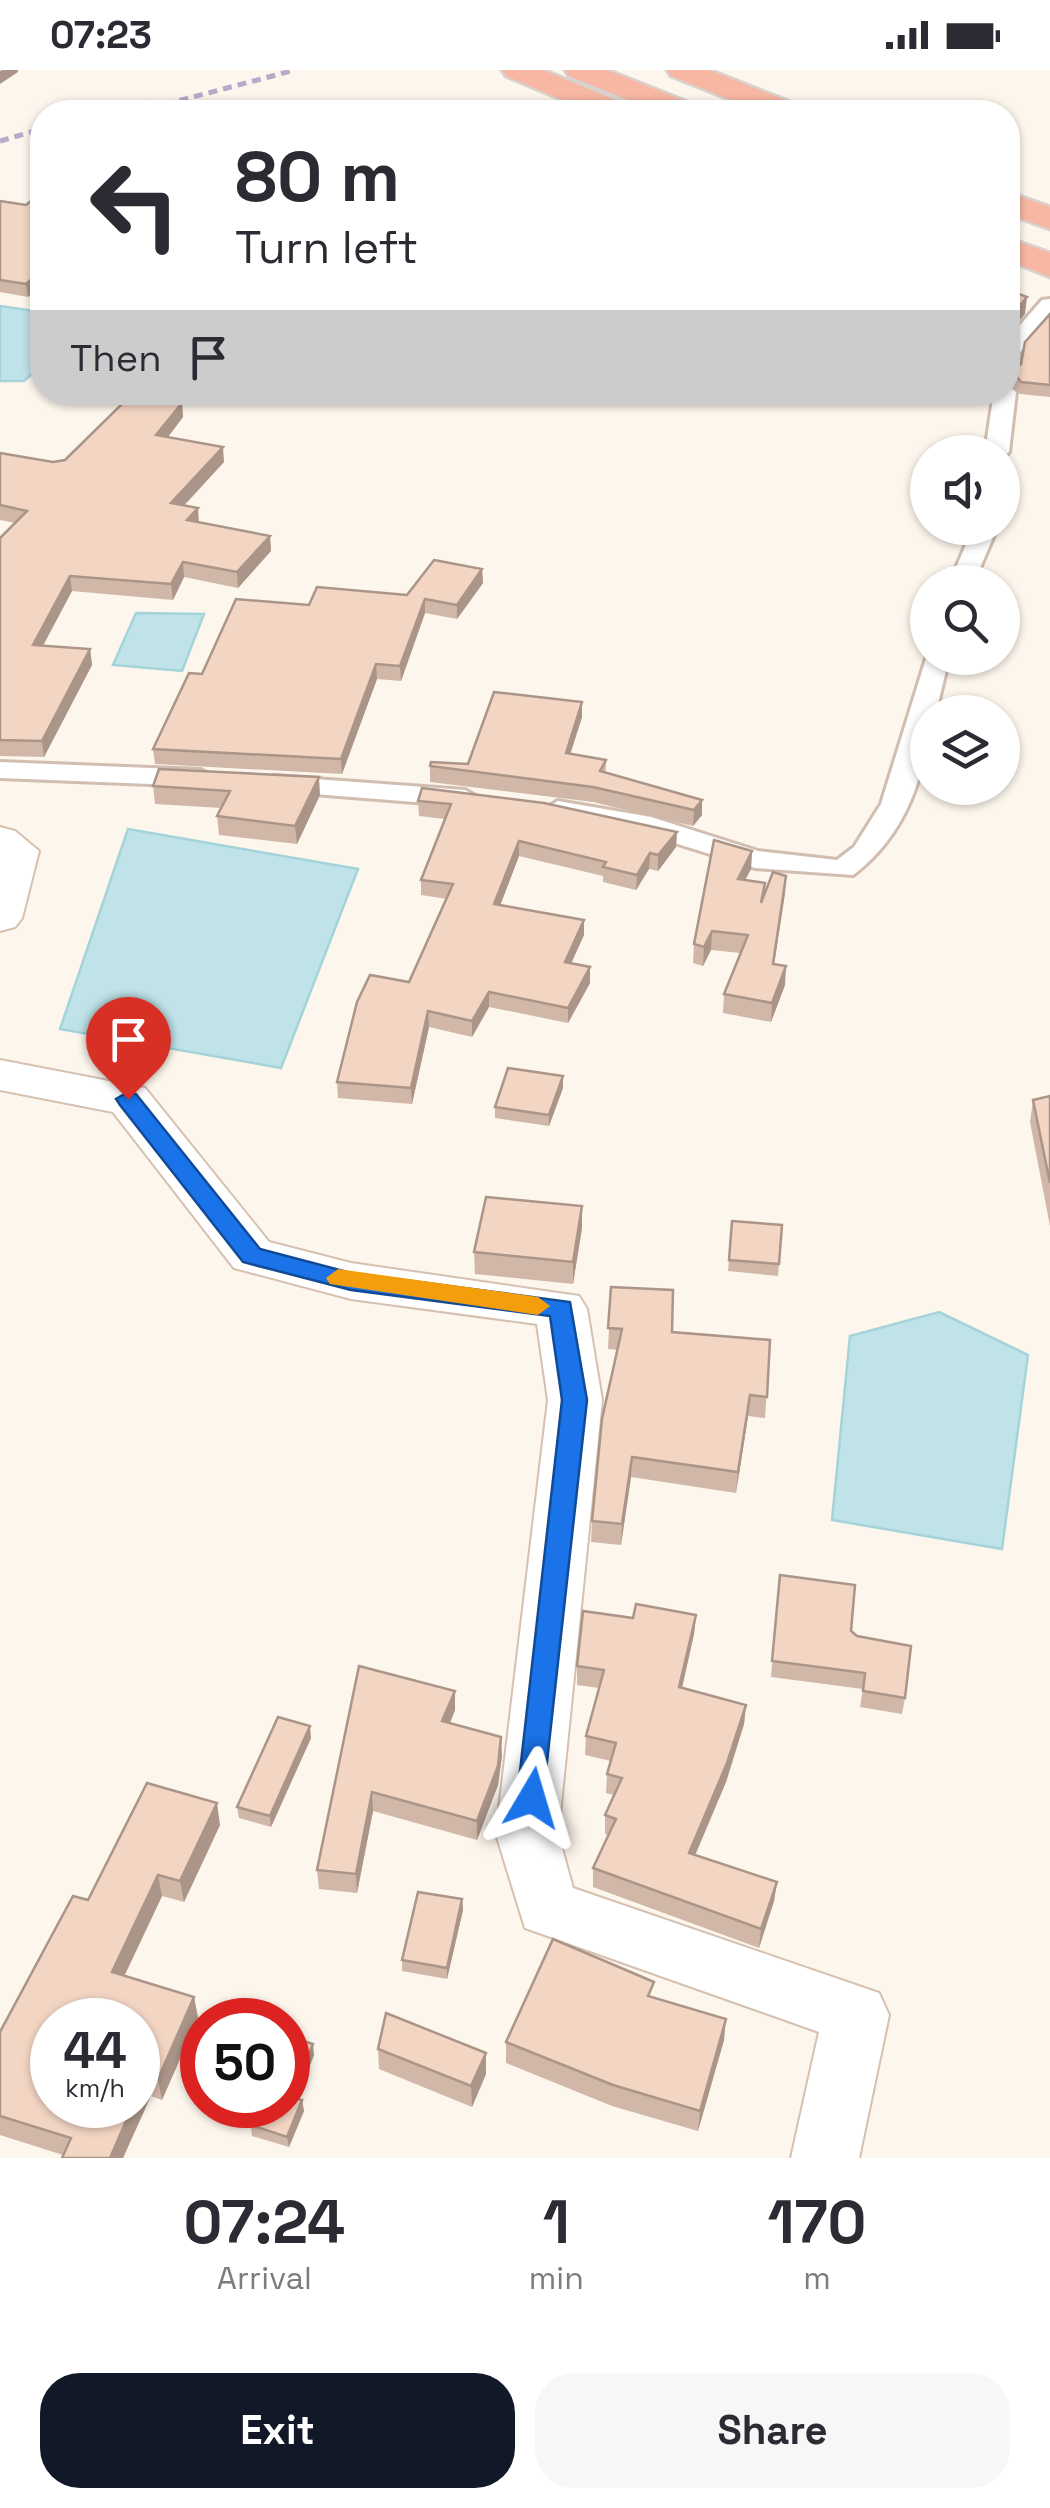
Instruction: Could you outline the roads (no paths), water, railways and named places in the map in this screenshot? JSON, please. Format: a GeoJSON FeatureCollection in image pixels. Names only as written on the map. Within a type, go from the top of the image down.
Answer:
{"type":"FeatureCollection","features":[{"type":"Feature","properties":{"kind":"highway"},"geometry":{"type":"LineString","coordinates":[[516,70],[588,100]]}},
{"type":"Feature","properties":{"kind":"highway"},"geometry":{"type":"LineString","coordinates":[[580,70],[654,100]]}},
{"type":"Feature","properties":{"kind":"highway"},"geometry":{"type":"LineString","coordinates":[[634,70],[708,100]]}},
{"type":"Feature","properties":{"kind":"highway"},"geometry":{"type":"LineString","coordinates":[[682,70],[757,100]]}},
{"type":"Feature","properties":{"kind":"highway"},"geometry":{"type":"LineString","coordinates":[[1020,207],[1050,219]]}},
{"type":"Feature","properties":{"kind":"highway"},"geometry":{"type":"LineString","coordinates":[[1020,229],[1050,242]]}},
{"type":"Feature","properties":{"kind":"highway"},"geometry":{"type":"LineString","coordinates":[[1020,253],[1050,266]]}},
{"type":"Feature","properties":{"kind":"highway"},"geometry":{"type":"LineString","coordinates":[[1020,283],[1050,296]]}},
{"type":"Feature","properties":{"kind":"main road"},"geometry":{"type":"LineString","coordinates":[[0,840],[18,851],[0,918]]}},
{"type":"Feature","properties":{"kind":"main road"},"geometry":{"type":"LineString","coordinates":[[0,1076],[128,1099],[252,1256],[351,1281],[561,1309],[574,1400],[528,1834],[547,1908],[856,2016],[825,2158]]}},
{"type":"Feature","properties":{"kind":"street"},"geometry":{"type":"LineString","coordinates":[[1020,339],[1050,304]]}},
{"type":"Feature","properties":{"kind":"street"},"geometry":{"type":"LineString","coordinates":[[999,435],[1003,405]]}},
{"type":"Feature","properties":{"kind":"street"},"geometry":{"type":"LineString","coordinates":[[524,805],[625,819],[755,859],[843,869],[868,852],[902,789],[932,675]]}},
{"type":"Feature","properties":{"kind":"street"},"geometry":{"type":"LineString","coordinates":[[0,770],[233,780],[490,800]]}},
{"type":"Feature","properties":{"kind":"water"},"geometry":{"type":"Polygon","coordinates":[[[0,306],[30,310],[30,376],[24,381],[0,381],[0,306]]]}},
{"type":"Feature","properties":{"kind":"water"},"geometry":{"type":"Polygon","coordinates":[[[136,613],[204,614],[182,671],[113,665],[136,613]]]}},
{"type":"Feature","properties":{"kind":"water"},"geometry":{"type":"Polygon","coordinates":[[[128,829],[358,869],[281,1068],[60,1029],[128,829]]]}},
{"type":"Feature","properties":{"kind":"water"},"geometry":{"type":"Polygon","coordinates":[[[939,1312],[1028,1355],[1002,1549],[832,1520],[850,1336],[939,1312]]]}},
{"type":"Feature","properties":{"kind":"railway"},"geometry":{"type":"LineString","coordinates":[[181,100],[295,70]]}},
{"type":"Feature","properties":{"kind":"railway"},"geometry":{"type":"LineString","coordinates":[[0,141],[30,132]]}}]}
